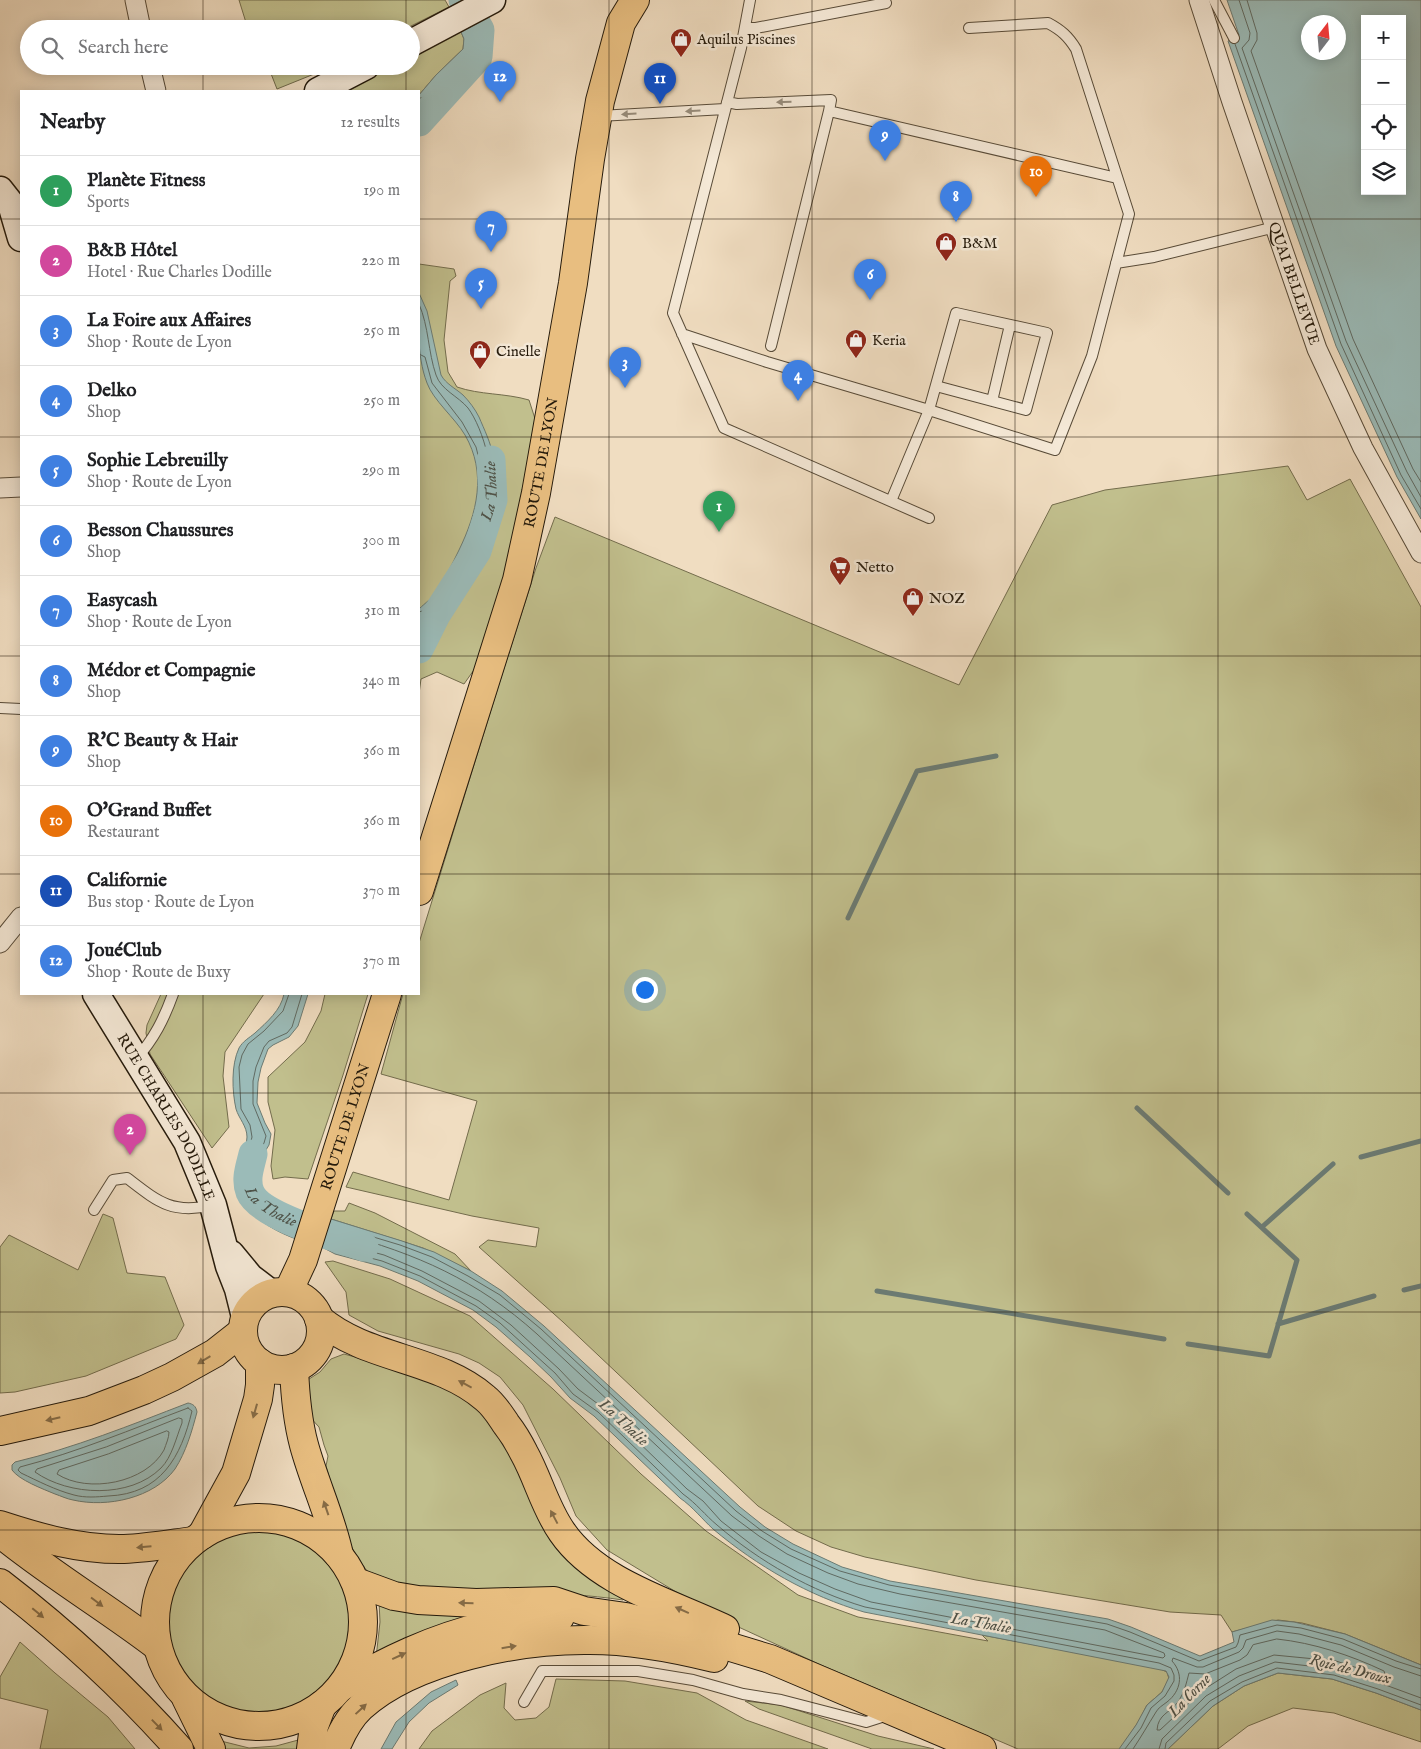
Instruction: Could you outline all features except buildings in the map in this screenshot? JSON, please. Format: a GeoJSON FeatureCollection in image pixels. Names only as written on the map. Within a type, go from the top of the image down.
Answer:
{"type":"FeatureCollection","features":[{"type":"Feature","properties":{"kind":"main road"},"geometry":{"type":"LineString","coordinates":[[420,38],[492,0]]}},
{"type":"Feature","properties":{"kind":"main road","name":"ROUTE DE LYON"},"geometry":{"type":"LineString","coordinates":[[420,888],[517,580],[536,493],[573,283],[598,116],[621,12],[635,0]]}},
{"type":"Feature","properties":{"kind":"main road"},"geometry":{"type":"LineString","coordinates":[[320,90],[349,75]]}},
{"type":"Feature","properties":{"kind":"main road"},"geometry":{"type":"LineString","coordinates":[[0,190],[11,204],[12,234]]}},
{"type":"Feature","properties":{"kind":"main road","name":"RUE CHARLES DODILLE"},"geometry":{"type":"LineString","coordinates":[[97,995],[187,1142],[213,1204],[229,1266],[238,1289],[244,1324]]}},
{"type":"Feature","properties":{"kind":"main road","name":"ROUTE DE LYON"},"geometry":{"type":"LineString","coordinates":[[287,1294],[304,1256],[387,995]]}},
{"type":"Feature","properties":{"kind":"main road","name":"RUE CHARLES DODILLE"},"geometry":{"type":"LineString","coordinates":[[225,1248],[250,1277],[287,1294]]}},
{"type":"Feature","properties":{"kind":"main road"},"geometry":{"type":"LineString","coordinates":[[0,1431],[89,1411],[172,1377],[215,1353],[244,1324],[255,1302],[287,1294],[315,1310],[322,1329],[321,1339],[317,1349],[304,1364],[294,1368],[276,1369],[260,1363],[250,1354],[245,1343],[244,1324]]}},
{"type":"Feature","properties":{"kind":"main road"},"geometry":{"type":"LineString","coordinates":[[319,1318],[330,1328],[350,1339],[376,1351],[453,1378],[486,1398],[496,1409],[524,1453],[562,1532],[577,1550],[594,1565],[621,1582],[730,1632],[752,1644],[770,1659]]}},
{"type":"Feature","properties":{"kind":"main road"},"geometry":{"type":"LineString","coordinates":[[197,1538],[236,1473],[258,1399],[260,1363]]}},
{"type":"Feature","properties":{"kind":"main road"},"geometry":{"type":"LineString","coordinates":[[294,1368],[298,1421],[304,1446],[334,1531],[339,1555]]}},
{"type":"Feature","properties":{"kind":"main road"},"geometry":{"type":"LineString","coordinates":[[311,1749],[314,1726],[332,1696],[353,1669],[361,1648],[364,1626],[362,1604],[356,1582],[349,1568],[339,1555],[324,1540],[305,1528],[285,1521],[271,1519],[242,1519],[221,1525],[197,1538],[176,1558],[164,1578],[157,1600],[154,1623],[157,1646],[163,1664],[172,1680],[200,1708],[220,1719],[248,1725],[284,1724],[304,1717],[332,1696],[408,1652],[457,1633],[486,1626],[554,1618],[584,1611]]}},
{"type":"Feature","properties":{"kind":"main road"},"geometry":{"type":"LineString","coordinates":[[0,1525],[47,1539],[96,1548],[124,1549],[197,1538]]}},
{"type":"Feature","properties":{"kind":"main road"},"geometry":{"type":"LineString","coordinates":[[0,1534],[32,1559],[87,1595],[157,1646]]}},
{"type":"Feature","properties":{"kind":"main road"},"geometry":{"type":"LineString","coordinates":[[356,1582],[394,1596],[418,1600],[476,1603],[554,1601],[584,1611],[626,1617],[658,1625],[710,1639],[770,1659],[982,1749]]}},
{"type":"Feature","properties":{"kind":"main road"},"geometry":{"type":"LineString","coordinates":[[0,1583],[87,1656],[128,1695],[179,1749]]}},
{"type":"Feature","properties":{"kind":"main road"},"geometry":{"type":"LineString","coordinates":[[335,1749],[344,1727],[360,1708],[386,1690],[418,1672],[457,1659],[497,1649],[544,1641],[591,1640],[639,1644],[691,1652],[865,1698]]}},
{"type":"Feature","properties":{"kind":"main road"},"geometry":{"type":"LineString","coordinates":[[184,1694],[211,1749]]}},
{"type":"Feature","properties":{"kind":"street"},"geometry":{"type":"LineString","coordinates":[[134,0],[139,20]]}},
{"type":"Feature","properties":{"kind":"street","name":"QUAI BELLEVUE"},"geometry":{"type":"LineString","coordinates":[[1200,0],[1232,102],[1318,348],[1363,448],[1421,553]]}},
{"type":"Feature","properties":{"kind":"street"},"geometry":{"type":"LineString","coordinates":[[152,75],[156,90]]}},
{"type":"Feature","properties":{"kind":"street"},"geometry":{"type":"LineString","coordinates":[[0,488],[20,487]]}},
{"type":"Feature","properties":{"kind":"street"},"geometry":{"type":"LineString","coordinates":[[0,943],[20,918]]}},
{"type":"Feature","properties":{"kind":"lane"},"geometry":{"type":"LineString","coordinates":[[750,0],[730,105],[673,313],[724,428],[929,518]]}},
{"type":"Feature","properties":{"kind":"lane"},"geometry":{"type":"LineString","coordinates":[[1214,0],[1234,38]]}},
{"type":"Feature","properties":{"kind":"lane"},"geometry":{"type":"LineString","coordinates":[[745,28],[756,28],[886,3]]}},
{"type":"Feature","properties":{"kind":"lane"},"geometry":{"type":"LineString","coordinates":[[682,334],[1055,450],[1092,356],[1129,214],[1076,49],[1069,37],[1048,23],[968,28]]}},
{"type":"Feature","properties":{"kind":"lane"},"geometry":{"type":"LineString","coordinates":[[598,116],[730,105],[830,105],[1117,178]]}},
{"type":"Feature","properties":{"kind":"lane"},"geometry":{"type":"LineString","coordinates":[[771,346],[830,105]]}},
{"type":"Feature","properties":{"kind":"lane"},"geometry":{"type":"LineString","coordinates":[[1116,263],[1154,257],[1275,227]]}},
{"type":"Feature","properties":{"kind":"lane"},"geometry":{"type":"LineString","coordinates":[[891,501],[929,410],[956,312],[1048,333],[1026,410],[936,386]]}},
{"type":"Feature","properties":{"kind":"lane"},"geometry":{"type":"LineString","coordinates":[[992,401],[1010,325]]}},
{"type":"Feature","properties":{"kind":"lane"},"geometry":{"type":"LineString","coordinates":[[0,708],[20,709]]}},
{"type":"Feature","properties":{"kind":"lane"},"geometry":{"type":"LineString","coordinates":[[136,1060],[150,1043],[162,1023],[173,995]]}},
{"type":"Feature","properties":{"kind":"lane"},"geometry":{"type":"LineString","coordinates":[[94,1210],[113,1180],[127,1178],[156,1201],[171,1207],[186,1208],[213,1204]]}},
{"type":"Feature","properties":{"kind":"lane"},"geometry":{"type":"LineString","coordinates":[[524,1702],[542,1671],[638,1671],[693,1680],[743,1694],[781,1700],[866,1722],[897,1712]]}},
{"type":"Feature","properties":{"kind":"shaded area"},"geometry":{"type":"Polygon","coordinates":[[[239,0],[445,0],[449,7],[420,22],[245,20],[239,0]]]}},
{"type":"Feature","properties":{"kind":"shaded area"},"geometry":{"type":"Polygon","coordinates":[[[458,25],[464,39],[463,49],[420,94],[420,90],[348,90],[370,75],[420,75],[420,47],[458,25]]]}},
{"type":"Feature","properties":{"kind":"shaded area"},"geometry":{"type":"Polygon","coordinates":[[[272,75],[312,75],[277,89],[272,75]]]}},
{"type":"Feature","properties":{"kind":"shaded area"},"geometry":{"type":"Polygon","coordinates":[[[420,264],[454,269],[456,276],[450,281],[444,340],[448,372],[457,387],[529,400],[538,428],[523,503],[483,657],[464,684],[437,672],[421,679],[420,686],[420,264]]]}},
{"type":"Feature","properties":{"kind":"shaded area"},"geometry":{"type":"Polygon","coordinates":[[[1288,466],[1307,500],[1350,479],[1421,607],[1421,1665],[1345,1634],[1302,1623],[1278,1620],[1232,1632],[1221,1615],[1170,1612],[976,1580],[865,1557],[831,1547],[796,1531],[758,1506],[563,1322],[479,1247],[488,1240],[536,1247],[539,1228],[472,1216],[346,1187],[353,1172],[449,1200],[477,1101],[381,1074],[403,995],[420,995],[420,940],[536,568],[555,517],[959,685],[1052,505],[1105,490],[1288,466]]]}},
{"type":"Feature","properties":{"kind":"shaded area"},"geometry":{"type":"Polygon","coordinates":[[[161,995],[263,995],[225,1052],[223,1076],[229,1127],[212,1148],[150,1054],[146,1033],[147,1025],[161,995]]]}},
{"type":"Feature","properties":{"kind":"shaded area"},"geometry":{"type":"Polygon","coordinates":[[[325,995],[368,995],[308,1179],[285,1177],[273,1179],[271,1166],[275,1130],[268,1102],[268,1077],[305,1042],[321,1011],[325,995]]]}},
{"type":"Feature","properties":{"kind":"shaded area"},"geometry":{"type":"Polygon","coordinates":[[[349,1203],[375,1213],[455,1254],[471,1271],[423,1248],[331,1219],[334,1211],[345,1211],[349,1203]]]}},
{"type":"Feature","properties":{"kind":"shaded area"},"geometry":{"type":"Polygon","coordinates":[[[103,1214],[113,1218],[127,1273],[165,1277],[184,1325],[176,1339],[86,1376],[15,1392],[0,1393],[0,1247],[9,1235],[78,1270],[103,1214]]]}},
{"type":"Feature","properties":{"kind":"shaded area"},"geometry":{"type":"Polygon","coordinates":[[[333,1261],[390,1279],[470,1316],[553,1389],[641,1474],[706,1531],[798,1595],[858,1617],[988,1641],[982,1635],[1158,1668],[1167,1672],[1169,1679],[1162,1692],[1147,1705],[1139,1721],[1120,1749],[1018,1749],[821,1665],[719,1618],[607,1550],[576,1516],[560,1478],[523,1405],[500,1377],[479,1363],[459,1354],[378,1331],[349,1315],[346,1292],[325,1262],[333,1261]]]}},
{"type":"Feature","properties":{"kind":"shaded area"},"geometry":{"type":"Polygon","coordinates":[[[344,1354],[439,1380],[469,1397],[628,1595],[623,1600],[546,1593],[434,1591],[400,1586],[371,1575],[361,1563],[347,1537],[326,1466],[328,1456],[319,1427],[307,1414],[306,1381],[320,1372],[331,1359],[344,1354]]]}},
{"type":"Feature","properties":{"kind":"shaded area"},"geometry":{"type":"Polygon","coordinates":[[[252,1531],[270,1531],[297,1538],[328,1558],[348,1589],[355,1616],[355,1634],[348,1661],[328,1692],[297,1712],[270,1719],[252,1719],[234,1715],[217,1708],[201,1698],[188,1685],[178,1669],[171,1652],[167,1634],[167,1616],[171,1598],[178,1581],[188,1565],[201,1552],[217,1542],[234,1535],[252,1531]]]}},
{"type":"Feature","properties":{"kind":"shaded area"},"geometry":{"type":"Polygon","coordinates":[[[379,1601],[469,1612],[471,1620],[376,1658],[380,1622],[379,1601]]]}},
{"type":"Feature","properties":{"kind":"shaded area"},"geometry":{"type":"Polygon","coordinates":[[[20,1642],[108,1717],[135,1749],[40,1749],[48,1710],[0,1698],[0,1677],[20,1642]]]}},
{"type":"Feature","properties":{"kind":"shaded area"},"geometry":{"type":"Polygon","coordinates":[[[1278,1673],[1332,1679],[1421,1710],[1421,1742],[1334,1713],[1293,1708],[1248,1726],[1218,1749],[1168,1749],[1213,1706],[1244,1686],[1278,1673]]]}},
{"type":"Feature","properties":{"kind":"shaded area"},"geometry":{"type":"Polygon","coordinates":[[[556,1679],[625,1681],[697,1693],[746,1720],[828,1749],[419,1749],[432,1731],[480,1695],[506,1683],[504,1708],[515,1720],[536,1718],[549,1707],[556,1679]]]}},
{"type":"Feature","properties":{"kind":"shaded area"},"geometry":{"type":"Polygon","coordinates":[[[745,1701],[781,1705],[878,1736],[934,1749],[872,1749],[759,1709],[745,1701]]]}},
{"type":"Feature","properties":{"kind":"shaded area"},"geometry":{"type":"Polygon","coordinates":[[[213,1739],[249,1748],[276,1746],[302,1739],[302,1749],[218,1749],[213,1739]]]}},
{"type":"Feature","properties":{"kind":"water"},"geometry":{"type":"Polygon","coordinates":[[[1227,0],[1421,0],[1421,519],[1397,477],[1336,346],[1228,41],[1239,35],[1227,0]]]}},
{"type":"Feature","properties":{"kind":"water"},"geometry":{"type":"Polygon","coordinates":[[[479,14],[488,39],[483,49],[463,75],[420,120],[420,94],[463,49],[464,39],[458,25],[479,14]]]}},
{"type":"Feature","properties":{"kind":"water"},"geometry":{"type":"Polygon","coordinates":[[[420,295],[427,311],[441,375],[465,397],[477,414],[491,446],[494,473],[490,510],[478,548],[462,582],[420,646],[420,608],[433,596],[449,571],[465,536],[475,507],[478,478],[472,449],[456,422],[434,396],[427,383],[421,361],[420,295]]]}},
{"type":"Feature","properties":{"kind":"water"},"geometry":{"type":"Polygon","coordinates":[[[284,995],[308,995],[298,1026],[289,1037],[268,1049],[261,1068],[257,1103],[271,1134],[269,1145],[261,1158],[256,1186],[241,1200],[235,1184],[247,1137],[246,1129],[237,1113],[235,1102],[233,1078],[236,1055],[244,1041],[260,1029],[273,1015],[284,995]]]}},
{"type":"Feature","properties":{"kind":"water"},"geometry":{"type":"Polygon","coordinates":[[[262,1194],[276,1205],[304,1214],[296,1239],[270,1227],[248,1210],[262,1194]]]}},
{"type":"Feature","properties":{"kind":"water"},"geometry":{"type":"Polygon","coordinates":[[[331,1219],[434,1252],[471,1271],[502,1291],[544,1326],[740,1507],[765,1527],[793,1544],[842,1567],[890,1581],[1108,1619],[1200,1656],[1234,1642],[1232,1632],[1272,1620],[1294,1622],[1345,1634],[1421,1665],[1421,1710],[1332,1679],[1278,1673],[1244,1686],[1213,1706],[1168,1749],[1119,1749],[1147,1705],[1162,1692],[1169,1677],[1166,1671],[864,1612],[823,1597],[784,1578],[747,1555],[713,1529],[594,1416],[570,1398],[530,1357],[496,1327],[473,1310],[418,1281],[380,1266],[335,1254],[322,1247],[331,1219]]]}},
{"type":"Feature","properties":{"kind":"water"},"geometry":{"type":"Polygon","coordinates":[[[188,1403],[196,1408],[197,1412],[182,1456],[175,1469],[166,1479],[142,1494],[100,1503],[73,1500],[32,1484],[15,1474],[12,1470],[12,1465],[15,1462],[81,1443],[188,1403]]]}},
{"type":"Feature","properties":{"kind":"water"},"geometry":{"type":"Polygon","coordinates":[[[456,1680],[458,1685],[429,1703],[409,1722],[392,1749],[381,1749],[396,1722],[431,1692],[456,1680]]]}},
{"type":"Feature","properties":{"kind":"waterway","name":"La Thalie"},"geometry":{"type":"LineString","coordinates":[[420,121],[478,57],[480,30],[463,0]]}},
{"type":"Feature","properties":{"kind":"waterway","name":"La Thalie"},"geometry":{"type":"LineString","coordinates":[[420,647],[436,615],[477,551],[493,500],[491,460]]}},
{"type":"Feature","properties":{"kind":"waterway"},"geometry":{"type":"LineString","coordinates":[[848,918],[917,771],[996,756]]}},
{"type":"Feature","properties":{"kind":"waterway"},"geometry":{"type":"LineString","coordinates":[[1137,1108],[1228,1193]]}},
{"type":"Feature","properties":{"kind":"waterway"},"geometry":{"type":"LineString","coordinates":[[1361,1157],[1421,1141]]}},
{"type":"Feature","properties":{"kind":"waterway","name":"La Thalie"},"geometry":{"type":"LineString","coordinates":[[253,1154],[248,1173],[248,1182],[250,1192],[257,1201],[269,1210],[301,1226],[364,1247]]}},
{"type":"Feature","properties":{"kind":"waterway"},"geometry":{"type":"LineString","coordinates":[[1262,1227],[1333,1164]]}},
{"type":"Feature","properties":{"kind":"waterway"},"geometry":{"type":"LineString","coordinates":[[1188,1344],[1269,1356],[1297,1260],[1247,1214]]}},
{"type":"Feature","properties":{"kind":"waterway"},"geometry":{"type":"LineString","coordinates":[[1404,1290],[1421,1286]]}},
{"type":"Feature","properties":{"kind":"waterway"},"geometry":{"type":"LineString","coordinates":[[877,1291],[1164,1339]]}},
{"type":"Feature","properties":{"kind":"waterway"},"geometry":{"type":"LineString","coordinates":[[1278,1324],[1374,1296]]}},
{"type":"Feature","properties":{"kind":"place","name":"Aquilus Piscines"},"geometry":{"type":"Point","coordinates":[681,58]}},
{"type":"Feature","properties":{"kind":"place","name":"JouéClub"},"geometry":{"type":"Point","coordinates":[500,102]}},
{"type":"Feature","properties":{"kind":"place","name":"Californie"},"geometry":{"type":"Point","coordinates":[660,104]}},
{"type":"Feature","properties":{"kind":"place","name":"R'C Beauty & Hair"},"geometry":{"type":"Point","coordinates":[885,161]}},
{"type":"Feature","properties":{"kind":"place","name":"O'Grand Buffet"},"geometry":{"type":"Point","coordinates":[1036,197]}},
{"type":"Feature","properties":{"kind":"place","name":"Médor et Compagnie"},"geometry":{"type":"Point","coordinates":[956,222]}},
{"type":"Feature","properties":{"kind":"place","name":"Easycash"},"geometry":{"type":"Point","coordinates":[491,252]}},
{"type":"Feature","properties":{"kind":"place","name":"B&M"},"geometry":{"type":"Point","coordinates":[946,262]}},
{"type":"Feature","properties":{"kind":"place","name":"Besson Chaussures"},"geometry":{"type":"Point","coordinates":[870,300]}},
{"type":"Feature","properties":{"kind":"place","name":"Sophie Lebreuilly"},"geometry":{"type":"Point","coordinates":[481,309]}},
{"type":"Feature","properties":{"kind":"place","name":"Keria"},"geometry":{"type":"Point","coordinates":[856,359]}},
{"type":"Feature","properties":{"kind":"place","name":"Cinelle"},"geometry":{"type":"Point","coordinates":[480,370]}},
{"type":"Feature","properties":{"kind":"place","name":"La Foire aux Affaires"},"geometry":{"type":"Point","coordinates":[625,388]}},
{"type":"Feature","properties":{"kind":"place","name":"Delko"},"geometry":{"type":"Point","coordinates":[798,401]}},
{"type":"Feature","properties":{"kind":"place","name":"Planète Fitness"},"geometry":{"type":"Point","coordinates":[719,532]}},
{"type":"Feature","properties":{"kind":"place","name":"Netto"},"geometry":{"type":"Point","coordinates":[840,586]}},
{"type":"Feature","properties":{"kind":"place","name":"NOZ"},"geometry":{"type":"Point","coordinates":[913,617]}},
{"type":"Feature","properties":{"kind":"place","name":"B&B Hôtel"},"geometry":{"type":"Point","coordinates":[130,1155]}},
{"type":"Feature","properties":{"kind":"water label","name":"Roie de Droux"},"geometry":{"type":"Point","coordinates":[1350,1670]}},
{"type":"Feature","properties":{"kind":"water label","name":"La Corne"},"geometry":{"type":"Point","coordinates":[1190,1696]}}]}
